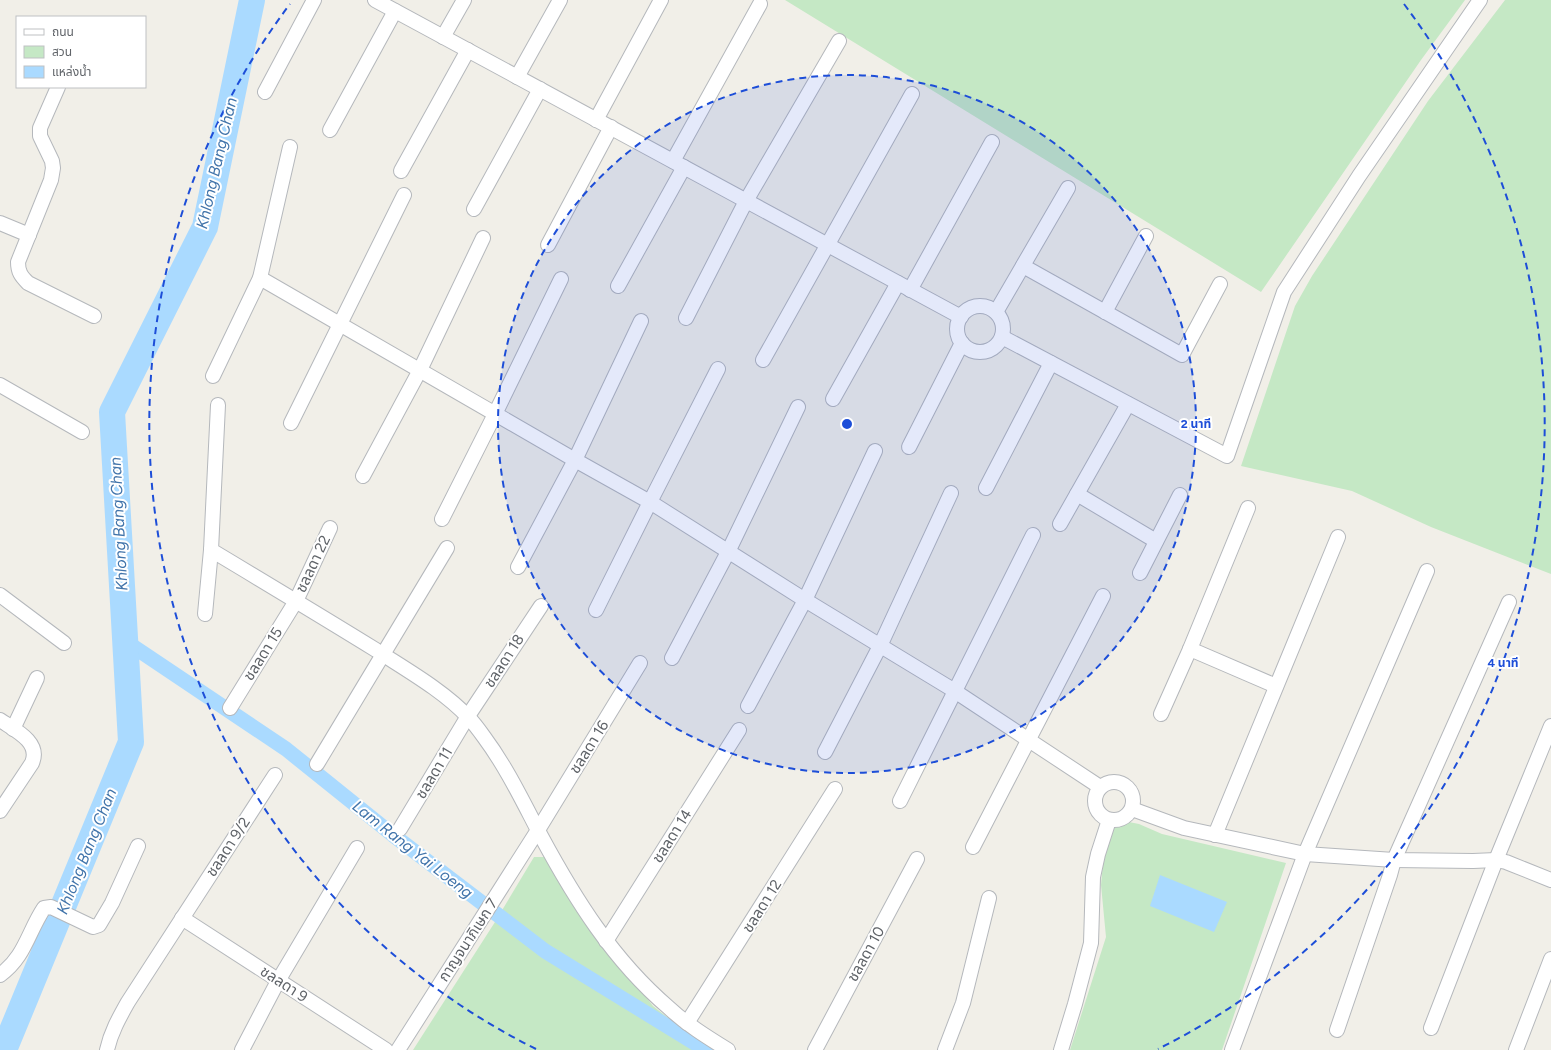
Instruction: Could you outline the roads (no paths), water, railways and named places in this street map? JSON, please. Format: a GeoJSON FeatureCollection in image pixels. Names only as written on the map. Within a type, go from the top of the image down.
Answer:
{"type":"FeatureCollection","features":[{"type":"Feature","properties":{"kind":"street"},"geometry":{"type":"LineString","coordinates":[[265,92],[314,0]]}},
{"type":"Feature","properties":{"kind":"street"},"geometry":{"type":"LineString","coordinates":[[375,0],[960,317]]}},
{"type":"Feature","properties":{"kind":"street"},"geometry":{"type":"LineString","coordinates":[[443,37],[464,0]]}},
{"type":"Feature","properties":{"kind":"street"},"geometry":{"type":"LineString","coordinates":[[517,77],[560,0]]}},
{"type":"Feature","properties":{"kind":"street"},"geometry":{"type":"LineString","coordinates":[[596,120],[661,0]]}},
{"type":"Feature","properties":{"kind":"street"},"geometry":{"type":"LineString","coordinates":[[1002,337],[1227,456],[1284,292],[1359,176],[1480,0]]}},
{"type":"Feature","properties":{"kind":"street"},"geometry":{"type":"LineString","coordinates":[[618,286],[678,164],[760,4]]}},
{"type":"Feature","properties":{"kind":"street"},"geometry":{"type":"LineString","coordinates":[[330,130],[395,10]]}},
{"type":"Feature","properties":{"kind":"street"},"geometry":{"type":"LineString","coordinates":[[686,318],[746,201],[839,41]]}},
{"type":"Feature","properties":{"kind":"street"},"geometry":{"type":"LineString","coordinates":[[401,171],[468,50]]}},
{"type":"Feature","properties":{"kind":"street"},"geometry":{"type":"LineString","coordinates":[[58,88],[40,128],[40,136],[52,161],[53,168],[51,180],[18,262],[18,270],[20,276],[28,282],[94,316]]}},
{"type":"Feature","properties":{"kind":"street"},"geometry":{"type":"LineString","coordinates":[[474,209],[540,89]]}},
{"type":"Feature","properties":{"kind":"street"},"geometry":{"type":"LineString","coordinates":[[763,360],[912,94]]}},
{"type":"Feature","properties":{"kind":"street"},"geometry":{"type":"LineString","coordinates":[[548,246],[611,128]]}},
{"type":"Feature","properties":{"kind":"street"},"geometry":{"type":"LineString","coordinates":[[910,290],[992,142]]}},
{"type":"Feature","properties":{"kind":"street"},"geometry":{"type":"LineString","coordinates":[[213,376],[260,278],[290,147]]}},
{"type":"Feature","properties":{"kind":"street"},"geometry":{"type":"LineString","coordinates":[[996,312],[1068,188]]}},
{"type":"Feature","properties":{"kind":"street"},"geometry":{"type":"LineString","coordinates":[[291,423],[404,195]]}},
{"type":"Feature","properties":{"kind":"street"},"geometry":{"type":"LineString","coordinates":[[0,223],[29,235]]}},
{"type":"Feature","properties":{"kind":"street"},"geometry":{"type":"LineString","coordinates":[[1105,312],[1146,236]]}},
{"type":"Feature","properties":{"kind":"street"},"geometry":{"type":"LineString","coordinates":[[363,476],[420,370],[483,238]]}},
{"type":"Feature","properties":{"kind":"street"},"geometry":{"type":"LineString","coordinates":[[1023,266],[1182,355],[1220,284]]}},
{"type":"Feature","properties":{"kind":"street"},"geometry":{"type":"LineString","coordinates":[[260,278],[650,502],[805,600],[955,692],[1100,787]]}},
{"type":"Feature","properties":{"kind":"street"},"geometry":{"type":"LineString","coordinates":[[442,519],[561,279]]}},
{"type":"Feature","properties":{"kind":"street"},"geometry":{"type":"LineString","coordinates":[[833,399],[898,283]]}},
{"type":"Feature","properties":{"kind":"street"},"geometry":{"type":"LineString","coordinates":[[976,306],[983,306],[996,312],[1001,318],[1003,325],[1002,337],[996,346],[983,352],[975,352],[962,343],[958,336],[957,328],[960,317],[968,309],[976,306]]}},
{"type":"Feature","properties":{"kind":"street"},"geometry":{"type":"LineString","coordinates":[[518,567],[575,460],[641,321]]}},
{"type":"Feature","properties":{"kind":"street"},"geometry":{"type":"LineString","coordinates":[[909,447],[962,343]]}},
{"type":"Feature","properties":{"kind":"street"},"geometry":{"type":"LineString","coordinates":[[986,488],[1051,363]]}},
{"type":"Feature","properties":{"kind":"street"},"geometry":{"type":"LineString","coordinates":[[596,610],[718,369]]}},
{"type":"Feature","properties":{"kind":"street"},"geometry":{"type":"LineString","coordinates":[[0,385],[82,432]]}},
{"type":"Feature","properties":{"kind":"street"},"geometry":{"type":"LineString","coordinates":[[1060,524],[1128,404]]}},
{"type":"Feature","properties":{"kind":"street"},"geometry":{"type":"LineString","coordinates":[[205,614],[212,550],[218,405]]}},
{"type":"Feature","properties":{"kind":"street"},"geometry":{"type":"LineString","coordinates":[[672,658],[728,552],[798,407]]}},
{"type":"Feature","properties":{"kind":"street"},"geometry":{"type":"LineString","coordinates":[[748,706],[805,600],[875,451]]}},
{"type":"Feature","properties":{"kind":"street"},"geometry":{"type":"LineString","coordinates":[[825,752],[880,646],[952,493]]}},
{"type":"Feature","properties":{"kind":"street"},"geometry":{"type":"LineString","coordinates":[[1077,494],[1156,541]]}},
{"type":"Feature","properties":{"kind":"street"},"geometry":{"type":"LineString","coordinates":[[1140,573],[1180,495]]}},
{"type":"Feature","properties":{"kind":"street"},"geometry":{"type":"LineString","coordinates":[[1161,714],[1190,649],[1248,508]]}},
{"type":"Feature","properties":{"kind":"street","name":"ชลลดา 22"},"geometry":{"type":"LineString","coordinates":[[296,601],[330,528]]}},
{"type":"Feature","properties":{"kind":"street"},"geometry":{"type":"LineString","coordinates":[[900,800],[1033,535]]}},
{"type":"Feature","properties":{"kind":"street"},"geometry":{"type":"LineString","coordinates":[[1215,835],[1338,537]]}},
{"type":"Feature","properties":{"kind":"street"},"geometry":{"type":"LineString","coordinates":[[317,764],[448,548]]}},
{"type":"Feature","properties":{"kind":"street"},"geometry":{"type":"LineString","coordinates":[[212,550],[383,655],[442,695],[468,716],[495,752],[516,786],[560,872],[587,916],[606,941],[641,982],[668,1008],[687,1023],[728,1050]]}},
{"type":"Feature","properties":{"kind":"street"},"geometry":{"type":"LineString","coordinates":[[1232,1050],[1305,854],[1427,571]]}},
{"type":"Feature","properties":{"kind":"street"},"geometry":{"type":"LineString","coordinates":[[0,595],[64,643]]}},
{"type":"Feature","properties":{"kind":"street"},"geometry":{"type":"LineString","coordinates":[[973,847],[1103,596]]}},
{"type":"Feature","properties":{"kind":"street","name":"ชลลดา 15"},"geometry":{"type":"LineString","coordinates":[[230,708],[296,601]]}},
{"type":"Feature","properties":{"kind":"street"},"geometry":{"type":"LineString","coordinates":[[1337,1030],[1394,860],[1509,602]]}},
{"type":"Feature","properties":{"kind":"street","name":"ชลลดา 18"},"geometry":{"type":"LineString","coordinates":[[468,716],[540,606]]}},
{"type":"Feature","properties":{"kind":"street"},"geometry":{"type":"LineString","coordinates":[[1190,649],[1276,686]]}},
{"type":"Feature","properties":{"kind":"street","name":"ชลลดา 16"},"geometry":{"type":"LineString","coordinates":[[538,830],[640,663]]}},
{"type":"Feature","properties":{"kind":"street"},"geometry":{"type":"LineString","coordinates":[[12,728],[37,678]]}},
{"type":"Feature","properties":{"kind":"street","name":"ชลลดา 11"},"geometry":{"type":"LineString","coordinates":[[400,830],[468,716]]}},
{"type":"Feature","properties":{"kind":"street"},"geometry":{"type":"LineString","coordinates":[[0,720],[31,744],[35,756],[32,763],[0,811]]}},
{"type":"Feature","properties":{"kind":"street"},"geometry":{"type":"LineString","coordinates":[[1432,1028],[1496,860],[1551,726]]}},
{"type":"Feature","properties":{"kind":"street","name":"ชลลดา 14"},"geometry":{"type":"LineString","coordinates":[[606,941],[738,730]]}},
{"type":"Feature","properties":{"kind":"street","name":"ชลลดา 9/2"},"geometry":{"type":"LineString","coordinates":[[107,1050],[110,1037],[120,1016],[275,775]]}},
{"type":"Feature","properties":{"kind":"street"},"geometry":{"type":"LineString","coordinates":[[1116,781],[1124,784],[1130,790],[1133,798],[1132,809],[1124,818],[1109,820],[1100,815],[1095,806],[1095,796],[1100,787],[1107,782],[1116,781]]}},
{"type":"Feature","properties":{"kind":"street","name":"ชลลดา 12"},"geometry":{"type":"LineString","coordinates":[[687,1023],[835,789]]}},
{"type":"Feature","properties":{"kind":"street"},"geometry":{"type":"LineString","coordinates":[[1132,809],[1184,828],[1305,854],[1394,860],[1473,862],[1496,860],[1506,862],[1551,880]]}},
{"type":"Feature","properties":{"kind":"street"},"geometry":{"type":"LineString","coordinates":[[1061,1050],[1091,943],[1093,877],[1098,854],[1109,820]]}},
{"type":"Feature","properties":{"kind":"street","name":"กาญจนาภิเษก 7"},"geometry":{"type":"LineString","coordinates":[[398,1050],[538,830]]}},
{"type":"Feature","properties":{"kind":"street"},"geometry":{"type":"LineString","coordinates":[[0,975],[8,970],[18,959],[44,908],[51,907],[93,928],[100,925],[112,903],[138,846]]}},
{"type":"Feature","properties":{"kind":"street"},"geometry":{"type":"LineString","coordinates":[[242,1050],[278,981],[358,848]]}},
{"type":"Feature","properties":{"kind":"street","name":"ชลลดา 10"},"geometry":{"type":"LineString","coordinates":[[815,1050],[917,859]]}},
{"type":"Feature","properties":{"kind":"street"},"geometry":{"type":"LineString","coordinates":[[945,1050],[962,1003],[989,898]]}},
{"type":"Feature","properties":{"kind":"street","name":"ชลลดา 9"},"geometry":{"type":"LineString","coordinates":[[182,918],[386,1050]]}},
{"type":"Feature","properties":{"kind":"street"},"geometry":{"type":"LineString","coordinates":[[1516,1050],[1551,959]]}},
{"type":"Feature","properties":{"kind":"water"},"geometry":{"type":"Polygon","coordinates":[[[1160,875],[1227,902],[1214,932],[1150,906],[1160,875]]]}},
{"type":"Feature","properties":{"kind":"waterway","name":"Khlong Bang Chan"},"geometry":{"type":"LineString","coordinates":[[4,1050],[131,742],[112,412],[205,227],[252,0]]}},
{"type":"Feature","properties":{"kind":"waterway","name":"Lam Rang Yai Loeng"},"geometry":{"type":"LineString","coordinates":[[125,641],[286,749],[393,835],[545,951],[706,1050]]}}]}
